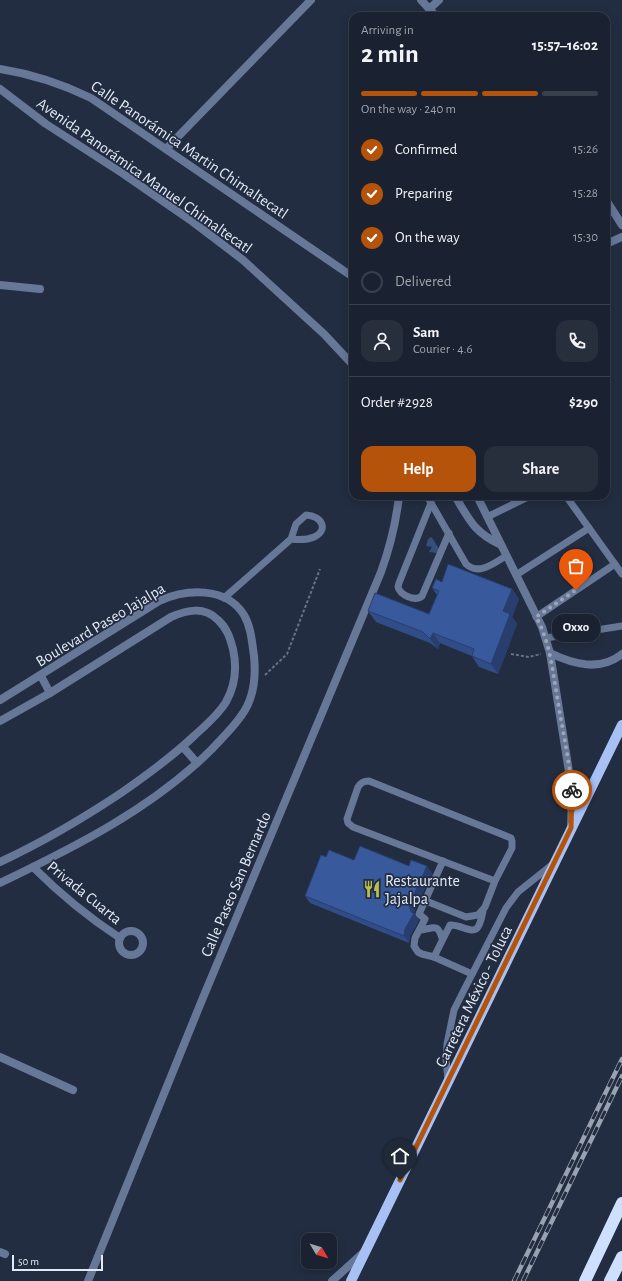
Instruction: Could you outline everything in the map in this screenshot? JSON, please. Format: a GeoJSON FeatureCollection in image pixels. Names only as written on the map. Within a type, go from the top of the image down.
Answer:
{"type":"FeatureCollection","features":[{"type":"Feature","properties":{"kind":"highway"},"geometry":{"type":"LineString","coordinates":[[584,1281],[622,1203]]}},
{"type":"Feature","properties":{"kind":"highway"},"geometry":{"type":"LineString","coordinates":[[610,1281],[622,1257]]}},
{"type":"Feature","properties":{"kind":"main road","name":"Carretera México - Toluca"},"geometry":{"type":"LineString","coordinates":[[351,1281],[622,725]]}},
{"type":"Feature","properties":{"kind":"street"},"geometry":{"type":"LineString","coordinates":[[166,150],[311,0]]}},
{"type":"Feature","properties":{"kind":"street"},"geometry":{"type":"LineString","coordinates":[[421,0],[432,12]]}},
{"type":"Feature","properties":{"kind":"street"},"geometry":{"type":"LineString","coordinates":[[429,9],[439,0]]}},
{"type":"Feature","properties":{"kind":"street","name":"Calle Panorámica Martin Chimaltecatl"},"geometry":{"type":"LineString","coordinates":[[0,69],[45,78],[91,98],[349,274]]}},
{"type":"Feature","properties":{"kind":"street","name":"Avenida Panorámica Manuel Chimaltecatl"},"geometry":{"type":"LineString","coordinates":[[0,89],[46,124],[122,173],[243,260],[324,334],[349,361]]}},
{"type":"Feature","properties":{"kind":"street"},"geometry":{"type":"LineString","coordinates":[[610,206],[622,225]]}},
{"type":"Feature","properties":{"kind":"street"},"geometry":{"type":"LineString","coordinates":[[610,242],[622,237]]}},
{"type":"Feature","properties":{"kind":"street"},"geometry":{"type":"LineString","coordinates":[[0,285],[40,289]]}},
{"type":"Feature","properties":{"kind":"street","name":"Calle Paseo San Bernardo"},"geometry":{"type":"LineString","coordinates":[[88,1281],[205,992],[381,572],[390,547],[399,500]]}},
{"type":"Feature","properties":{"kind":"street"},"geometry":{"type":"LineString","coordinates":[[457,500],[477,530],[487,538],[501,545]]}},
{"type":"Feature","properties":{"kind":"street"},"geometry":{"type":"LineString","coordinates":[[479,500],[546,638],[550,653],[570,778],[572,799],[571,828]]}},
{"type":"Feature","properties":{"kind":"street","name":"Boulevard Paseo Jajalpa"},"geometry":{"type":"LineString","coordinates":[[0,700],[41,676],[159,601],[172,595],[185,592],[200,592],[213,594],[224,598],[235,604],[244,615],[249,626],[255,672],[254,686],[250,701],[242,715],[228,732],[197,763],[142,806],[103,831],[72,848],[0,883]]}},
{"type":"Feature","properties":{"kind":"street"},"geometry":{"type":"LineString","coordinates":[[0,720],[50,693],[171,617],[185,611],[198,610],[208,613],[218,619],[226,629],[231,641],[235,657],[234,681],[226,702],[217,715],[183,747],[142,778],[68,828],[0,862]]}},
{"type":"Feature","properties":{"kind":"street"},"geometry":{"type":"LineString","coordinates":[[550,653],[578,664],[592,665],[611,660],[622,654]]}},
{"type":"Feature","properties":{"kind":"street"},"geometry":{"type":"LineString","coordinates":[[41,676],[50,693]]}},
{"type":"Feature","properties":{"kind":"street"},"geometry":{"type":"LineString","coordinates":[[183,747],[197,763]]}},
{"type":"Feature","properties":{"kind":"street","name":"Privada Cuarta"},"geometry":{"type":"LineString","coordinates":[[33,868],[69,901],[120,938]]}},
{"type":"Feature","properties":{"kind":"street"},"geometry":{"type":"LineString","coordinates":[[0,1056],[73,1090]]}},
{"type":"Feature","properties":{"kind":"street"},"geometry":{"type":"LineString","coordinates":[[332,1281],[365,1252]]}},
{"type":"Feature","properties":{"kind":"lane"},"geometry":{"type":"LineString","coordinates":[[429,500],[466,564],[474,569],[480,570],[506,556]]}},
{"type":"Feature","properties":{"kind":"lane"},"geometry":{"type":"LineString","coordinates":[[487,516],[521,500]]}},
{"type":"Feature","properties":{"kind":"lane"},"geometry":{"type":"LineString","coordinates":[[569,500],[622,574]]}},
{"type":"Feature","properties":{"kind":"lane"},"geometry":{"type":"LineString","coordinates":[[431,503],[398,583],[401,593],[415,599],[422,596],[449,534]]}},
{"type":"Feature","properties":{"kind":"lane"},"geometry":{"type":"LineString","coordinates":[[224,598],[291,540],[296,524],[306,515],[314,515],[320,520],[322,526],[321,530],[315,537],[304,540],[291,540]]}},
{"type":"Feature","properties":{"kind":"lane"},"geometry":{"type":"LineString","coordinates":[[516,575],[589,528]]}},
{"type":"Feature","properties":{"kind":"lane"},"geometry":{"type":"LineString","coordinates":[[536,617],[615,564]]}},
{"type":"Feature","properties":{"kind":"lane"},"geometry":{"type":"LineString","coordinates":[[546,638],[622,626]]}},
{"type":"Feature","properties":{"kind":"lane"},"geometry":{"type":"LineString","coordinates":[[434,957],[442,938],[450,925],[457,924],[472,931],[478,927],[495,881],[512,848],[511,838],[369,781],[361,783],[358,787],[347,819],[348,823],[353,827],[495,881]]}},
{"type":"Feature","properties":{"kind":"lane"},"geometry":{"type":"LineString","coordinates":[[443,861],[426,902],[419,914],[425,919],[414,946],[418,952],[434,957],[472,974]]}},
{"type":"Feature","properties":{"kind":"lane"},"geometry":{"type":"LineString","coordinates":[[448,1080],[446,1059],[447,1044],[454,1010],[512,899],[526,884],[554,863]]}},
{"type":"Feature","properties":{"kind":"lane"},"geometry":{"type":"LineString","coordinates":[[426,902],[460,915],[470,917],[478,915],[485,907]]}},
{"type":"Feature","properties":{"kind":"lane"},"geometry":{"type":"LineString","coordinates":[[420,930],[436,928],[440,930],[442,938]]}},
{"type":"Feature","properties":{"kind":"path"},"geometry":{"type":"LineString","coordinates":[[254,686],[287,654],[320,569]]}},
{"type":"Feature","properties":{"kind":"path"},"geometry":{"type":"LineString","coordinates":[[510,654],[529,657],[550,653]]}},
{"type":"Feature","properties":{"kind":"shaded area"},"geometry":{"type":"Polygon","coordinates":[[[431,537],[439,549],[438,553],[429,552],[432,547],[426,546],[428,539],[431,537]]]}},
{"type":"Feature","properties":{"kind":"building"},"geometry":{"type":"Polygon","coordinates":[[[448,564],[512,589],[503,611],[510,614],[491,664],[472,656],[474,649],[433,633],[430,639],[423,632],[368,611],[375,593],[429,614],[439,591],[432,588],[436,579],[442,582],[448,564]]]}},
{"type":"Feature","properties":{"kind":"building","name":"Restaurante Jajalpa"},"geometry":{"type":"Polygon","coordinates":[[[360,846],[409,866],[411,860],[427,866],[409,905],[411,912],[414,913],[405,929],[404,936],[305,896],[321,855],[326,857],[329,850],[354,860],[360,846]]]}},
{"type":"Feature","properties":{"kind":"railway"},"geometry":{"type":"LineString","coordinates":[[514,1281],[622,1059]]}},
{"type":"Feature","properties":{"kind":"railway"},"geometry":{"type":"LineString","coordinates":[[523,1281],[622,1076]]}},
{"type":"Feature","properties":{"kind":"way so far"},"geometry":{"type":"LineString","coordinates":[[572,790],[568,757],[550,653],[542,627],[536,617],[576,590]]}},
{"type":"Feature","properties":{"kind":"place","name":"Oxxo"},"geometry":{"type":"Point","coordinates":[576,590]}},
{"type":"Feature","properties":{"kind":"place","name":"Restaurante Jajalpa"},"geometry":{"type":"Point","coordinates":[372,889]}},
{"type":"Feature","properties":{"kind":"route"},"geometry":{"type":"LineString","coordinates":[[400,1180],[571,828],[572,790]]}}]}
